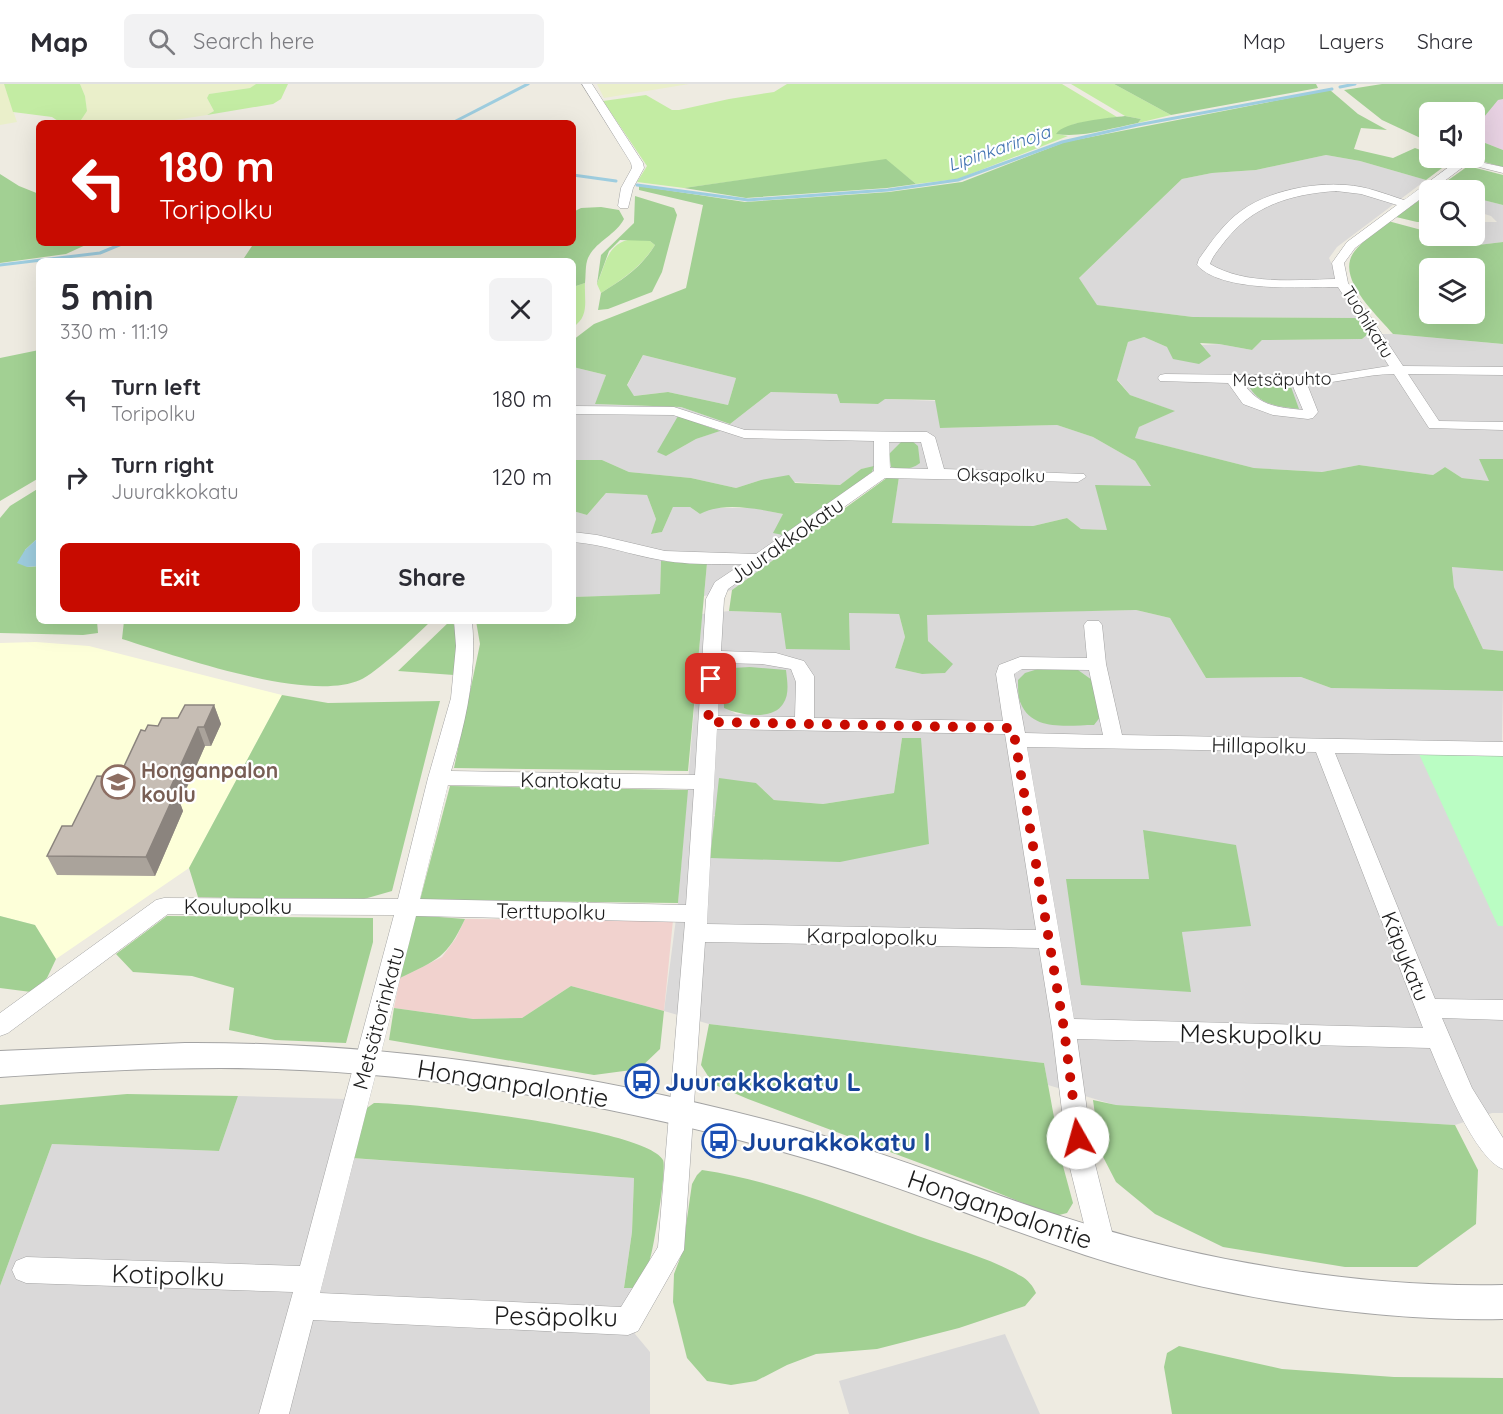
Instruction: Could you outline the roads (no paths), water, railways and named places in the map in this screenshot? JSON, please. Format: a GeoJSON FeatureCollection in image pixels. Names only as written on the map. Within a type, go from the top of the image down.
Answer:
{"type":"FeatureCollection","features":[{"type":"Feature","properties":{"kind":"street"},"geometry":{"type":"LineString","coordinates":[[587,84],[637,163],[638,168],[627,188],[624,206]]}},
{"type":"Feature","properties":{"kind":"street","name":"Tuohikatu"},"geometry":{"type":"LineString","coordinates":[[1503,170],[1465,160],[1351,245],[1338,263],[1342,283],[1434,425],[1503,426]]}},
{"type":"Feature","properties":{"kind":"street"},"geometry":{"type":"LineString","coordinates":[[1342,283],[1278,283],[1245,279],[1215,273],[1203,265],[1205,259],[1230,228],[1245,212],[1259,204],[1336,187],[1355,189],[1405,204]]}},
{"type":"Feature","properties":{"kind":"street","name":"Metsäpuhto"},"geometry":{"type":"LineString","coordinates":[[1165,378],[1326,380],[1398,369],[1503,371]]}},
{"type":"Feature","properties":{"kind":"street"},"geometry":{"type":"LineString","coordinates":[[1233,380],[1248,401],[1278,412],[1308,415],[1311,412],[1298,380]]}},
{"type":"Feature","properties":{"kind":"street"},"geometry":{"type":"LineString","coordinates":[[576,410],[674,411],[744,434],[880,437],[882,473],[938,474]]}},
{"type":"Feature","properties":{"kind":"street","name":"Oksapolku"},"geometry":{"type":"LineString","coordinates":[[880,437],[927,437],[938,474],[1078,477]]}},
{"type":"Feature","properties":{"kind":"street","name":"Juurakkokatu"},"geometry":{"type":"LineString","coordinates":[[680,1113],[705,782],[715,599],[721,586],[882,473]]}},
{"type":"Feature","properties":{"kind":"street"},"geometry":{"type":"LineString","coordinates":[[576,537],[612,541],[638,551],[668,556],[759,559]]}},
{"type":"Feature","properties":{"kind":"street"},"geometry":{"type":"LineString","coordinates":[[715,557],[715,599]]}},
{"type":"Feature","properties":{"kind":"street","name":"Metsätorinkatu"},"geometry":{"type":"LineString","coordinates":[[274,1414],[407,907],[438,778],[464,688],[467,654],[463,624]]}},
{"type":"Feature","properties":{"kind":"street"},"geometry":{"type":"LineString","coordinates":[[1093,625],[1097,664],[1114,742]]}},
{"type":"Feature","properties":{"kind":"street"},"geometry":{"type":"LineString","coordinates":[[712,657],[782,659],[800,666],[805,673],[804,723]]}},
{"type":"Feature","properties":{"kind":"street"},"geometry":{"type":"LineString","coordinates":[[1097,664],[1020,663],[1005,669],[1064,1029],[1081,1160],[1102,1244]]}},
{"type":"Feature","properties":{"kind":"street","name":"Hillapolku"},"geometry":{"type":"LineString","coordinates":[[708,722],[804,723],[1014,734],[1114,742],[1503,749]]}},
{"type":"Feature","properties":{"kind":"street","name":"Käpykatu"},"geometry":{"type":"LineString","coordinates":[[1323,746],[1438,1038],[1474,1117],[1484,1135],[1503,1158]]}},
{"type":"Feature","properties":{"kind":"street","name":"Kantokatu"},"geometry":{"type":"LineString","coordinates":[[438,778],[705,782]]}},
{"type":"Feature","properties":{"kind":"street","name":"Koulupolku"},"geometry":{"type":"LineString","coordinates":[[0,1026],[164,906],[407,907]]}},
{"type":"Feature","properties":{"kind":"street","name":"Terttupolku"},"geometry":{"type":"LineString","coordinates":[[407,907],[695,923]]}},
{"type":"Feature","properties":{"kind":"street","name":"Karpalopolku"},"geometry":{"type":"LineString","coordinates":[[695,923],[1049,939]]}},
{"type":"Feature","properties":{"kind":"street"},"geometry":{"type":"LineString","coordinates":[[1427,1008],[1503,1010]]}},
{"type":"Feature","properties":{"kind":"street","name":"Meskupolku"},"geometry":{"type":"LineString","coordinates":[[1064,1029],[1438,1038]]}},
{"type":"Feature","properties":{"kind":"street","name":"Honganpalontie"},"geometry":{"type":"LineString","coordinates":[[0,1064],[87,1058],[209,1055],[366,1061],[470,1073],[579,1091],[680,1113],[803,1144],[1102,1244],[1215,1274],[1290,1286],[1392,1298],[1503,1302]]}},
{"type":"Feature","properties":{"kind":"street","name":"Pesäpolku"},"geometry":{"type":"LineString","coordinates":[[307,1293],[628,1321],[671,1250],[680,1113]]}},
{"type":"Feature","properties":{"kind":"street","name":"Kotipolku"},"geometry":{"type":"LineString","coordinates":[[26,1270],[307,1293]]}},
{"type":"Feature","properties":{"kind":"water"},"geometry":{"type":"Polygon","coordinates":[[[36,540],[36,566],[27,567],[17,563],[25,550],[36,540]]]}},
{"type":"Feature","properties":{"kind":"waterway"},"geometry":{"type":"LineString","coordinates":[[458,120],[528,84]]}},
{"type":"Feature","properties":{"kind":"waterway","name":"Lipinkarinoja"},"geometry":{"type":"LineString","coordinates":[[1340,87],[1355,84]]}},
{"type":"Feature","properties":{"kind":"waterway","name":"Lipinkarinoja"},"geometry":{"type":"LineString","coordinates":[[637,185],[748,200],[888,190],[958,180],[1062,142],[1137,125],[1332,89]]}},
{"type":"Feature","properties":{"kind":"waterway","name":"Lipinkarinoja"},"geometry":{"type":"LineString","coordinates":[[576,175],[616,181]]}},
{"type":"Feature","properties":{"kind":"waterway","name":"Lipinkarinoja"},"geometry":{"type":"LineString","coordinates":[[58,258],[100,253],[117,246]]}},
{"type":"Feature","properties":{"kind":"waterway","name":"Lipinkarinoja"},"geometry":{"type":"LineString","coordinates":[[0,265],[36,261]]}},
{"type":"Feature","properties":{"kind":"place","name":"Honganpalon koulu"},"geometry":{"type":"Point","coordinates":[118,782]}},
{"type":"Feature","properties":{"kind":"place","name":"Juurakkokatu L"},"geometry":{"type":"Point","coordinates":[642,1081]}},
{"type":"Feature","properties":{"kind":"place","name":"Juurakkokatu I"},"geometry":{"type":"Point","coordinates":[719,1141]}}]}
